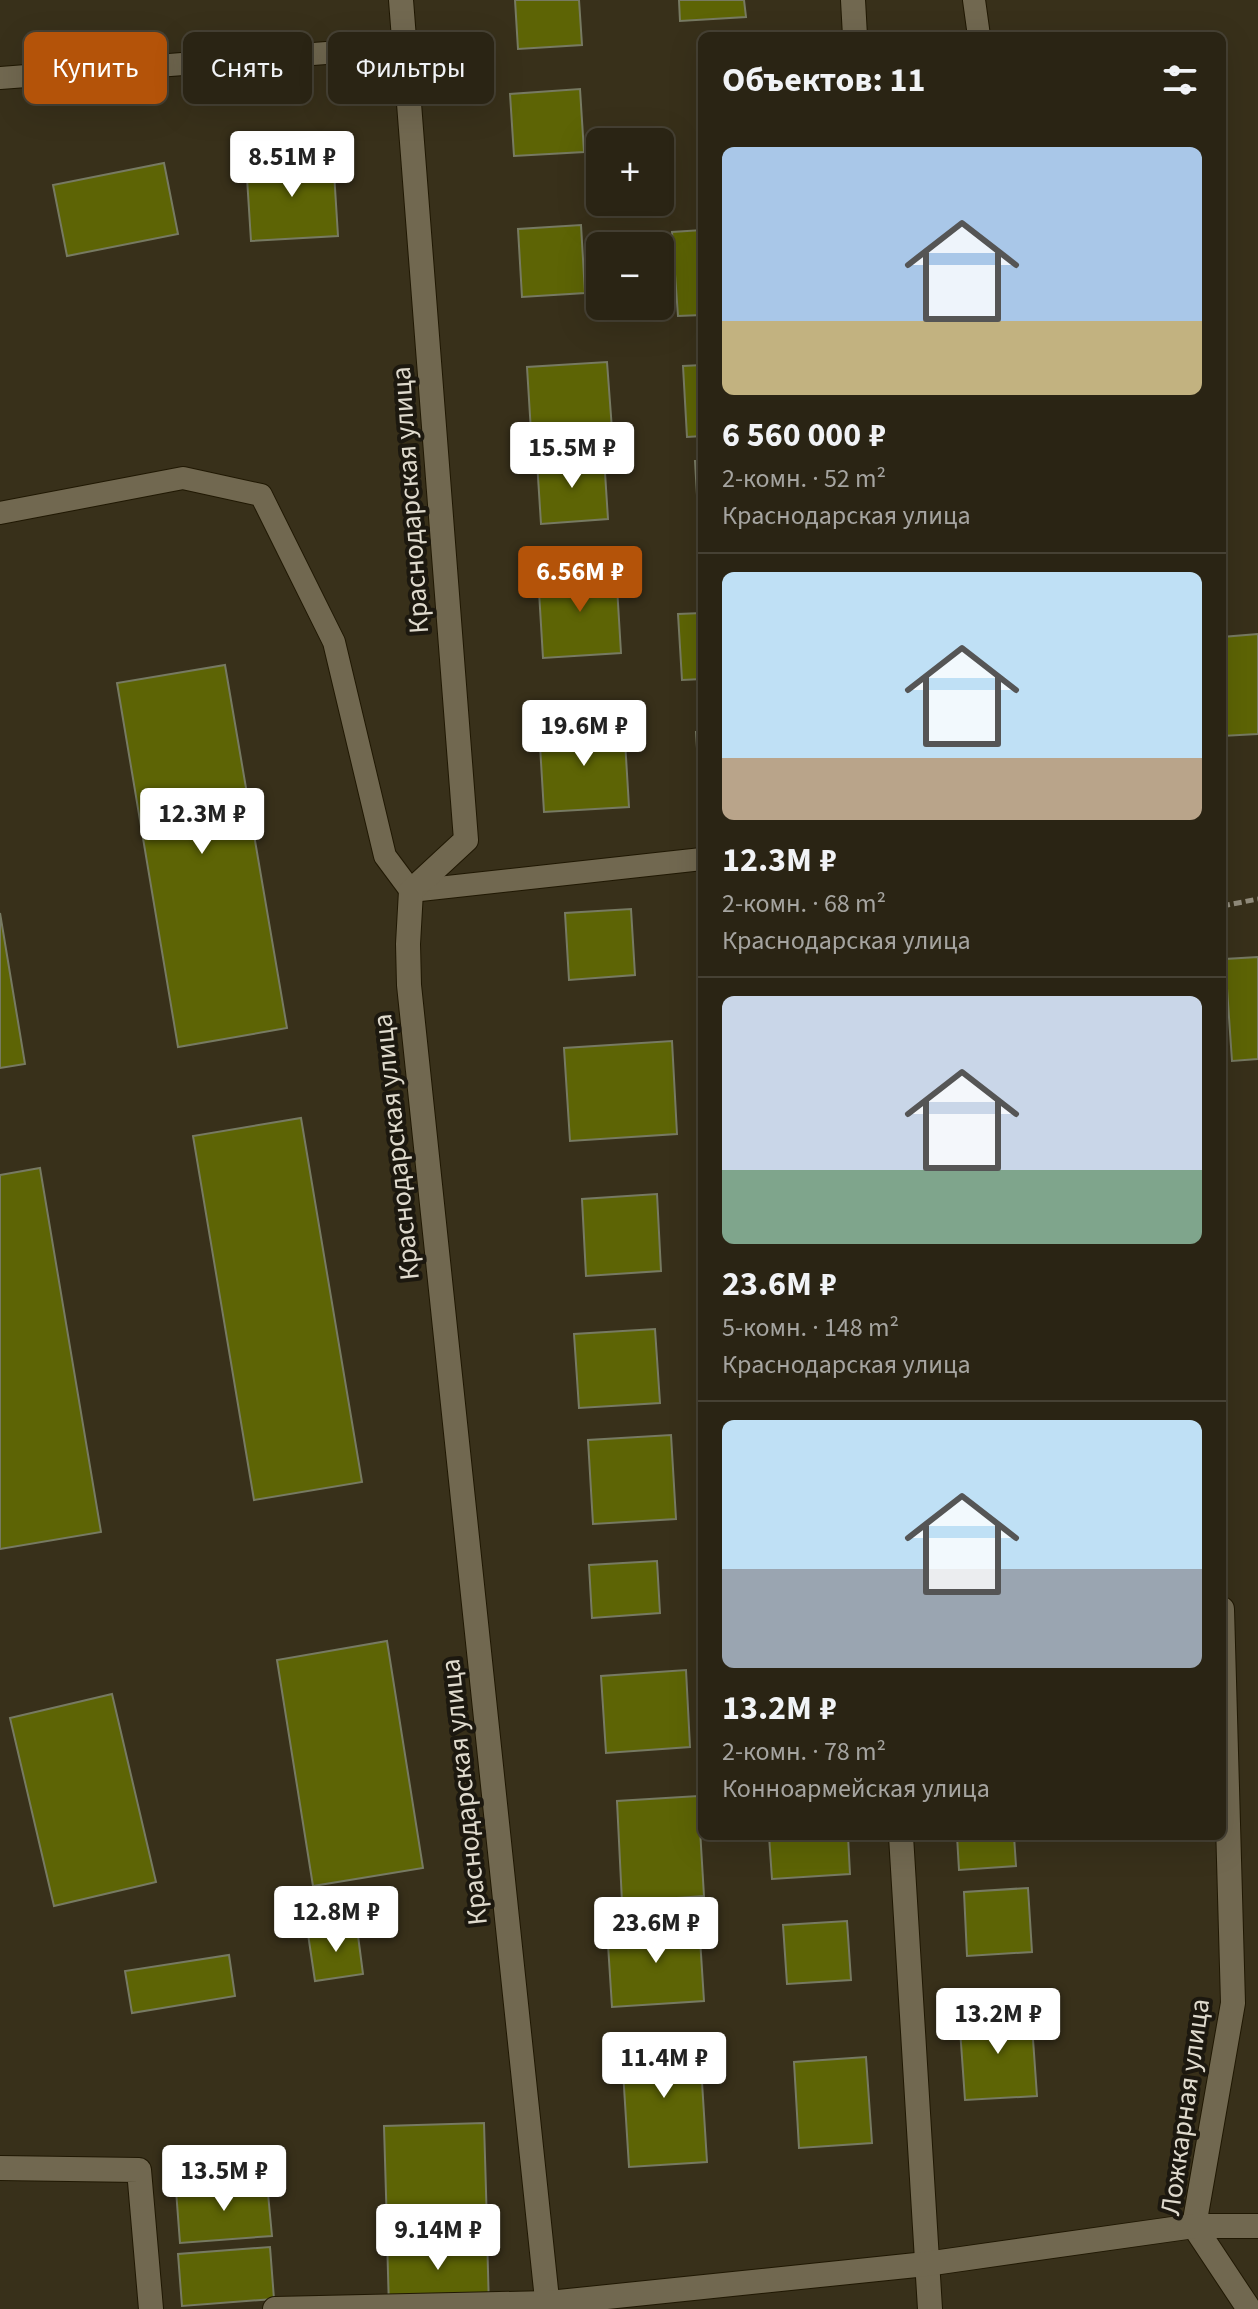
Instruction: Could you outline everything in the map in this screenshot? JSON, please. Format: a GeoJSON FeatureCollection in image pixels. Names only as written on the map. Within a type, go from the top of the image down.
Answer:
{"type":"FeatureCollection","features":[{"type":"Feature","properties":{"kind":"street","name":"Краснодарская улица"},"geometry":{"type":"LineString","coordinates":[[401,0],[404,32]]}},
{"type":"Feature","properties":{"kind":"street"},"geometry":{"type":"LineString","coordinates":[[853,0],[855,32]]}},
{"type":"Feature","properties":{"kind":"street","name":"Краснодарская улица"},"geometry":{"type":"LineString","coordinates":[[409,104],[466,840],[411,891],[409,985],[548,2306]]}},
{"type":"Feature","properties":{"kind":"street","name":"Ложкарная улица"},"geometry":{"type":"LineString","coordinates":[[1226,1752],[1233,2003],[1194,2226],[1249,2309]]}},
{"type":"Feature","properties":{"kind":"street"},"geometry":{"type":"LineString","coordinates":[[901,1840],[930,2309]]}},
{"type":"Feature","properties":{"kind":"street"},"geometry":{"type":"LineString","coordinates":[[0,2168],[139,2170],[151,2309]]}},
{"type":"Feature","properties":{"kind":"street"},"geometry":{"type":"LineString","coordinates":[[275,2309],[548,2306],[926,2264],[1194,2226],[1258,2226]]}},
{"type":"Feature","properties":{"kind":"lane"},"geometry":{"type":"LineString","coordinates":[[974,0],[978,32]]}},
{"type":"Feature","properties":{"kind":"lane"},"geometry":{"type":"LineString","coordinates":[[0,78],[328,53]]}},
{"type":"Feature","properties":{"kind":"lane"},"geometry":{"type":"LineString","coordinates":[[0,513],[183,478],[261,495],[334,642],[385,856],[411,891],[698,859]]}},
{"type":"Feature","properties":{"kind":"path"},"geometry":{"type":"LineString","coordinates":[[1226,905],[1258,899]]}},
{"type":"Feature","properties":{"kind":"building"},"geometry":{"type":"Polygon","coordinates":[[[515,0],[579,0],[582,45],[518,49],[515,0]]]}},
{"type":"Feature","properties":{"kind":"building"},"geometry":{"type":"Polygon","coordinates":[[[679,0],[744,0],[746,17],[680,21],[679,0]]]}},
{"type":"Feature","properties":{"kind":"building"},"geometry":{"type":"Polygon","coordinates":[[[580,89],[584,152],[514,156],[510,94],[580,89]]]}},
{"type":"Feature","properties":{"kind":"building"},"geometry":{"type":"Polygon","coordinates":[[[333,156],[338,236],[251,241],[246,162],[333,156]]]}},
{"type":"Feature","properties":{"kind":"building"},"geometry":{"type":"Polygon","coordinates":[[[164,163],[178,234],[67,256],[53,185],[164,163]]]}},
{"type":"Feature","properties":{"kind":"building"},"geometry":{"type":"Polygon","coordinates":[[[581,225],[585,293],[522,297],[518,229],[581,225]]]}},
{"type":"Feature","properties":{"kind":"building"},"geometry":{"type":"Polygon","coordinates":[[[698,230],[698,315],[678,316],[672,232],[698,230]]]}},
{"type":"Feature","properties":{"kind":"building"},"geometry":{"type":"Polygon","coordinates":[[[607,362],[613,443],[532,448],[527,367],[607,362]]]}},
{"type":"Feature","properties":{"kind":"building"},"geometry":{"type":"Polygon","coordinates":[[[698,365],[698,436],[687,437],[683,366],[698,365]]]}},
{"type":"Feature","properties":{"kind":"building"},"geometry":{"type":"Polygon","coordinates":[[[604,457],[608,519],[541,524],[537,461],[604,457]]]}},
{"type":"Feature","properties":{"kind":"building"},"geometry":{"type":"Polygon","coordinates":[[[695,461],[698,461],[698,512],[695,461]]]}},
{"type":"Feature","properties":{"kind":"building"},"geometry":{"type":"Polygon","coordinates":[[[616,570],[621,653],[543,658],[538,575],[616,570]]]}},
{"type":"Feature","properties":{"kind":"building"},"geometry":{"type":"Polygon","coordinates":[[[698,613],[698,679],[682,680],[678,614],[698,613]]]}},
{"type":"Feature","properties":{"kind":"building"},"geometry":{"type":"Polygon","coordinates":[[[1258,634],[1258,734],[1226,736],[1226,637],[1258,634]]]}},
{"type":"Feature","properties":{"kind":"building"},"geometry":{"type":"Polygon","coordinates":[[[225,665],[287,1028],[178,1047],[117,683],[225,665]]]}},
{"type":"Feature","properties":{"kind":"building"},"geometry":{"type":"Polygon","coordinates":[[[624,724],[629,807],[544,812],[539,729],[624,724]]]}},
{"type":"Feature","properties":{"kind":"building"},"geometry":{"type":"Polygon","coordinates":[[[631,909],[635,975],[569,980],[565,913],[631,909]]]}},
{"type":"Feature","properties":{"kind":"building"},"geometry":{"type":"Polygon","coordinates":[[[0,913],[25,1064],[0,1068],[0,913]]]}},
{"type":"Feature","properties":{"kind":"building"},"geometry":{"type":"Polygon","coordinates":[[[1258,957],[1258,1059],[1232,1061],[1226,959],[1258,957]]]}},
{"type":"Feature","properties":{"kind":"building"},"geometry":{"type":"Polygon","coordinates":[[[672,1041],[677,1134],[570,1141],[564,1048],[672,1041]]]}},
{"type":"Feature","properties":{"kind":"building"},"geometry":{"type":"Polygon","coordinates":[[[301,1118],[362,1482],[254,1500],[193,1136],[301,1118]]]}},
{"type":"Feature","properties":{"kind":"building"},"geometry":{"type":"Polygon","coordinates":[[[40,1168],[101,1532],[0,1549],[0,1175],[40,1168]]]}},
{"type":"Feature","properties":{"kind":"building"},"geometry":{"type":"Polygon","coordinates":[[[657,1194],[661,1271],[586,1276],[582,1199],[657,1194]]]}},
{"type":"Feature","properties":{"kind":"building"},"geometry":{"type":"Polygon","coordinates":[[[655,1329],[660,1403],[579,1408],[574,1334],[655,1329]]]}},
{"type":"Feature","properties":{"kind":"building"},"geometry":{"type":"Polygon","coordinates":[[[671,1435],[676,1519],[593,1524],[588,1440],[671,1435]]]}},
{"type":"Feature","properties":{"kind":"building"},"geometry":{"type":"Polygon","coordinates":[[[657,1561],[660,1613],[592,1618],[589,1565],[657,1561]]]}},
{"type":"Feature","properties":{"kind":"building"},"geometry":{"type":"Polygon","coordinates":[[[387,1641],[423,1868],[313,1886],[277,1660],[387,1641]]]}},
{"type":"Feature","properties":{"kind":"building"},"geometry":{"type":"Polygon","coordinates":[[[686,1670],[690,1747],[606,1753],[601,1676],[686,1670]]]}},
{"type":"Feature","properties":{"kind":"building"},"geometry":{"type":"Polygon","coordinates":[[[112,1694],[156,1882],[54,1906],[10,1718],[112,1694]]]}},
{"type":"Feature","properties":{"kind":"building"},"geometry":{"type":"Polygon","coordinates":[[[698,1796],[698,1840],[701,1840],[704,1896],[622,1902],[617,1801],[698,1796]]]}},
{"type":"Feature","properties":{"kind":"building"},"geometry":{"type":"Polygon","coordinates":[[[769,1840],[848,1840],[850,1874],[772,1879],[769,1840]]]}},
{"type":"Feature","properties":{"kind":"building"},"geometry":{"type":"Polygon","coordinates":[[[957,1840],[1014,1840],[1016,1866],[959,1870],[957,1840]]]}},
{"type":"Feature","properties":{"kind":"building"},"geometry":{"type":"Polygon","coordinates":[[[1028,1888],[1032,1952],[967,1956],[964,1892],[1028,1888]]]}},
{"type":"Feature","properties":{"kind":"building"},"geometry":{"type":"Polygon","coordinates":[[[847,1921],[851,1980],[787,1984],[783,1925],[847,1921]]]}},
{"type":"Feature","properties":{"kind":"building"},"geometry":{"type":"Polygon","coordinates":[[[699,1923],[704,2001],[612,2007],[607,1929],[699,1923]]]}},
{"type":"Feature","properties":{"kind":"building"},"geometry":{"type":"Polygon","coordinates":[[[357,1928],[363,1974],[315,1981],[308,1934],[357,1928]]]}},
{"type":"Feature","properties":{"kind":"building"},"geometry":{"type":"Polygon","coordinates":[[[229,1955],[235,1996],[132,2013],[125,1971],[229,1955]]]}},
{"type":"Feature","properties":{"kind":"building"},"geometry":{"type":"Polygon","coordinates":[[[1031,2011],[1037,2096],[965,2100],[959,2015],[1031,2011]]]}},
{"type":"Feature","properties":{"kind":"building"},"geometry":{"type":"Polygon","coordinates":[[[699,2034],[707,2162],[629,2167],[621,2039],[699,2034]]]}},
{"type":"Feature","properties":{"kind":"building"},"geometry":{"type":"Polygon","coordinates":[[[866,2057],[872,2143],[799,2148],[794,2062],[866,2057]]]}},
{"type":"Feature","properties":{"kind":"building"},"geometry":{"type":"Polygon","coordinates":[[[484,2123],[487,2225],[387,2228],[384,2126],[484,2123]]]}},
{"type":"Feature","properties":{"kind":"building"},"geometry":{"type":"Polygon","coordinates":[[[267,2183],[272,2236],[180,2243],[176,2190],[267,2183]]]}},
{"type":"Feature","properties":{"kind":"building"},"geometry":{"type":"Polygon","coordinates":[[[487,2234],[489,2309],[389,2309],[387,2237],[487,2234]]]}},
{"type":"Feature","properties":{"kind":"building"},"geometry":{"type":"Polygon","coordinates":[[[270,2247],[274,2299],[182,2306],[178,2254],[270,2247]]]}}]}
